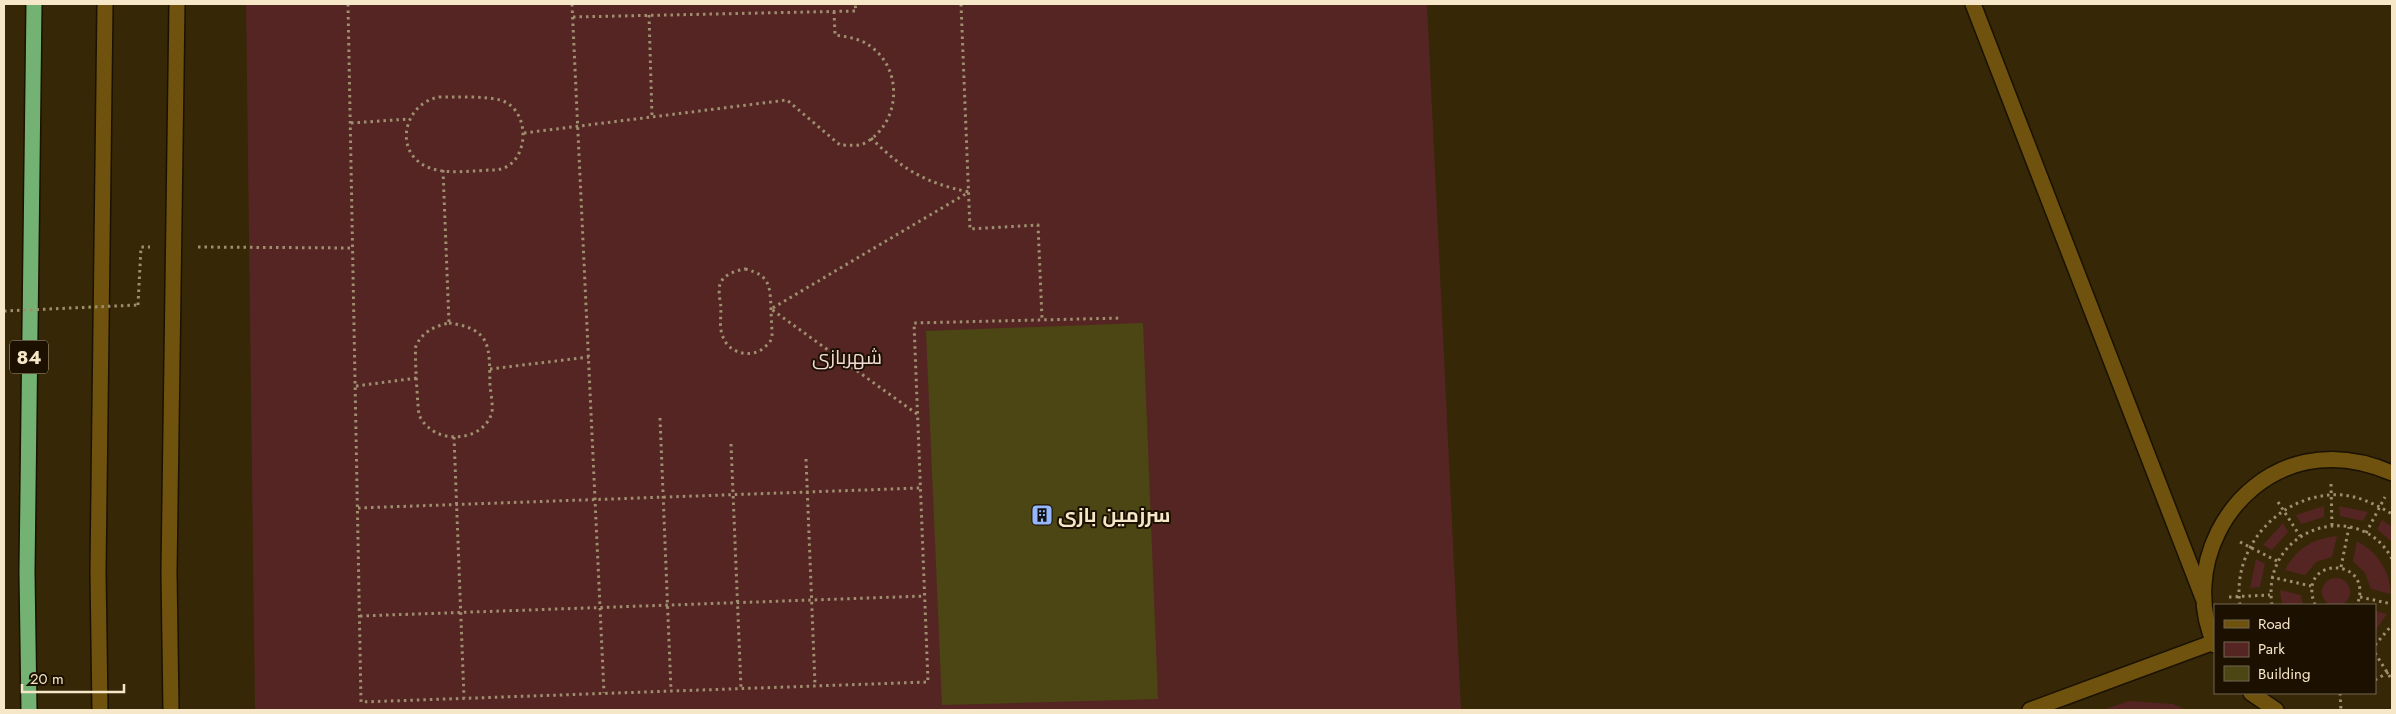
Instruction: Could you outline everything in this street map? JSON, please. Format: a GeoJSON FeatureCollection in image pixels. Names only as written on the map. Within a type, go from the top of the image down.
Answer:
{"type":"FeatureCollection","features":[{"type":"Feature","properties":{"kind":"highway","name":"84"},"geometry":{"type":"LineString","coordinates":[[29,710],[26,572],[34,4]]}},
{"type":"Feature","properties":{"kind":"street"},"geometry":{"type":"LineString","coordinates":[[100,710],[98,572],[106,4]]}},
{"type":"Feature","properties":{"kind":"street"},"geometry":{"type":"LineString","coordinates":[[171,710],[169,572],[177,4]]}},
{"type":"Feature","properties":{"kind":"street"},"geometry":{"type":"LineString","coordinates":[[1973,4],[2203,598]]}},
{"type":"Feature","properties":{"kind":"street"},"geometry":{"type":"LineString","coordinates":[[2030,710],[2214,644],[2206,620],[2203,598],[2206,563],[2218,530],[2231,511],[2246,494],[2264,480],[2299,465],[2329,460],[2364,463],[2392,473]]}},
{"type":"Feature","properties":{"kind":"street"},"geometry":{"type":"LineString","coordinates":[[2252,694],[2276,710]]}},
{"type":"Feature","properties":{"kind":"path"},"geometry":{"type":"LineString","coordinates":[[348,4],[361,702],[928,682],[914,322],[1122,318]]}},
{"type":"Feature","properties":{"kind":"path"},"geometry":{"type":"LineString","coordinates":[[572,4],[604,693]]}},
{"type":"Feature","properties":{"kind":"path"},"geometry":{"type":"LineString","coordinates":[[573,17],[856,11],[855,4]]}},
{"type":"Feature","properties":{"kind":"path"},"geometry":{"type":"LineString","coordinates":[[961,4],[970,228],[1038,225],[1042,319]]}},
{"type":"Feature","properties":{"kind":"path"},"geometry":{"type":"LineString","coordinates":[[524,133],[787,100],[840,145],[862,144],[880,130],[892,111],[894,88],[888,66],[874,49],[855,37],[835,35],[834,11]]}},
{"type":"Feature","properties":{"kind":"path"},"geometry":{"type":"LineString","coordinates":[[649,15],[652,117]]}},
{"type":"Feature","properties":{"kind":"path"},"geometry":{"type":"LineString","coordinates":[[440,97],[501,100],[513,109],[521,121],[524,133],[521,149],[513,161],[501,170],[443,170],[429,168],[417,160],[409,147],[406,133],[409,119],[417,107],[429,99],[440,97]]}},
{"type":"Feature","properties":{"kind":"path"},"geometry":{"type":"LineString","coordinates":[[351,123],[409,119]]}},
{"type":"Feature","properties":{"kind":"path"},"geometry":{"type":"LineString","coordinates":[[871,138],[891,158],[914,175],[941,186],[969,192]]}},
{"type":"Feature","properties":{"kind":"path"},"geometry":{"type":"LineString","coordinates":[[443,170],[449,323]]}},
{"type":"Feature","properties":{"kind":"path"},"geometry":{"type":"LineString","coordinates":[[771,309],[969,192]]}},
{"type":"Feature","properties":{"kind":"path"},"geometry":{"type":"LineString","coordinates":[[4,311],[138,305],[141,247],[353,248]]}},
{"type":"Feature","properties":{"kind":"path"},"geometry":{"type":"LineString","coordinates":[[745,269],[755,272],[764,278],[770,287],[771,309],[772,338],[766,346],[757,352],[747,354],[736,351],[727,345],[722,336],[720,285],[725,276],[734,271],[745,269]]}},
{"type":"Feature","properties":{"kind":"path"},"geometry":{"type":"LineString","coordinates":[[771,309],[917,415]]}},
{"type":"Feature","properties":{"kind":"path"},"geometry":{"type":"LineString","coordinates":[[449,323],[466,325],[479,334],[488,346],[490,369],[492,412],[484,426],[471,435],[454,438],[441,435],[428,427],[419,414],[415,348],[424,335],[436,326],[449,323]]}},
{"type":"Feature","properties":{"kind":"path"},"geometry":{"type":"LineString","coordinates":[[490,369],[589,356]]}},
{"type":"Feature","properties":{"kind":"path"},"geometry":{"type":"LineString","coordinates":[[356,386],[417,378]]}},
{"type":"Feature","properties":{"kind":"path"},"geometry":{"type":"LineString","coordinates":[[660,418],[670,691]]}},
{"type":"Feature","properties":{"kind":"path"},"geometry":{"type":"LineString","coordinates":[[454,438],[464,698]]}},
{"type":"Feature","properties":{"kind":"path"},"geometry":{"type":"LineString","coordinates":[[731,444],[741,688]]}},
{"type":"Feature","properties":{"kind":"path"},"geometry":{"type":"LineString","coordinates":[[806,458],[816,686]]}},
{"type":"Feature","properties":{"kind":"path"},"geometry":{"type":"LineString","coordinates":[[2329,460],[2332,526]]}},
{"type":"Feature","properties":{"kind":"path"},"geometry":{"type":"LineString","coordinates":[[2264,480],[2300,536]]}},
{"type":"Feature","properties":{"kind":"path"},"geometry":{"type":"LineString","coordinates":[[358,508],[920,488]]}},
{"type":"Feature","properties":{"kind":"path"},"geometry":{"type":"LineString","coordinates":[[2366,533],[2388,491]]}},
{"type":"Feature","properties":{"kind":"path"},"geometry":{"type":"LineString","coordinates":[[2240,604],[2241,571],[2250,547],[2259,533],[2283,510],[2298,502],[2331,495],[2356,498],[2380,506],[2392,514]]}},
{"type":"Feature","properties":{"kind":"path"},"geometry":{"type":"LineString","coordinates":[[2272,604],[2270,595],[2271,577],[2277,561],[2300,536],[2316,529],[2332,526],[2350,527],[2366,533],[2380,543],[2392,557]]}},
{"type":"Feature","properties":{"kind":"path"},"geometry":{"type":"LineString","coordinates":[[2341,567],[2350,527]]}},
{"type":"Feature","properties":{"kind":"path"},"geometry":{"type":"LineString","coordinates":[[2218,530],[2277,561]]}},
{"type":"Feature","properties":{"kind":"path"},"geometry":{"type":"LineString","coordinates":[[2315,604],[2311,596],[2311,586],[2315,578],[2322,571],[2331,567],[2341,567],[2356,578],[2360,588],[2360,597],[2356,604]]}},
{"type":"Feature","properties":{"kind":"path"},"geometry":{"type":"LineString","coordinates":[[2271,577],[2311,586]]}},
{"type":"Feature","properties":{"kind":"path"},"geometry":{"type":"LineString","coordinates":[[2203,598],[2270,595]]}},
{"type":"Feature","properties":{"kind":"path"},"geometry":{"type":"LineString","coordinates":[[360,616],[925,596]]}},
{"type":"Feature","properties":{"kind":"path"},"geometry":{"type":"LineString","coordinates":[[2360,597],[2392,604]]}},
{"type":"Feature","properties":{"kind":"path"},"geometry":{"type":"LineString","coordinates":[[2376,643],[2392,625]]}},
{"type":"Feature","properties":{"kind":"path"},"geometry":{"type":"LineString","coordinates":[[2376,655],[2392,680]]}},
{"type":"Feature","properties":{"kind":"path"},"geometry":{"type":"LineString","coordinates":[[2376,680],[2392,670]]}},
{"type":"Feature","properties":{"kind":"path"},"geometry":{"type":"LineString","coordinates":[[2340,694],[2341,710]]}},
{"type":"Feature","properties":{"kind":"green space","name":"شهربازی"},"geometry":{"type":"Polygon","coordinates":[[[246,4],[1427,4],[1461,710],[255,710],[246,4]]]}},
{"type":"Feature","properties":{"kind":"green space"},"geometry":{"type":"Polygon","coordinates":[[[2324,506],[2324,517],[2301,524],[2296,515],[2324,506]]]}},
{"type":"Feature","properties":{"kind":"green space"},"geometry":{"type":"Polygon","coordinates":[[[2339,506],[2368,512],[2363,521],[2340,516],[2339,506]]]}},
{"type":"Feature","properties":{"kind":"green space"},"geometry":{"type":"Polygon","coordinates":[[[2382,520],[2392,527],[2392,542],[2377,529],[2382,520]]]}},
{"type":"Feature","properties":{"kind":"green space"},"geometry":{"type":"Polygon","coordinates":[[[2283,523],[2288,532],[2272,550],[2263,545],[2283,523]]]}},
{"type":"Feature","properties":{"kind":"green space"},"geometry":{"type":"Polygon","coordinates":[[[2337,536],[2332,557],[2316,562],[2305,575],[2285,570],[2300,550],[2306,546],[2320,539],[2337,536]]]}},
{"type":"Feature","properties":{"kind":"green space"},"geometry":{"type":"Polygon","coordinates":[[[2357,541],[2376,556],[2385,569],[2391,594],[2371,589],[2365,573],[2353,561],[2357,541]]]}},
{"type":"Feature","properties":{"kind":"green space"},"geometry":{"type":"Polygon","coordinates":[[[2256,559],[2265,564],[2260,587],[2250,588],[2256,559]]]}},
{"type":"Feature","properties":{"kind":"green space"},"geometry":{"type":"Polygon","coordinates":[[[2331,579],[2341,579],[2349,587],[2349,597],[2343,604],[2329,604],[2323,597],[2323,587],[2331,579]]]}},
{"type":"Feature","properties":{"kind":"green space"},"geometry":{"type":"Polygon","coordinates":[[[2280,590],[2301,595],[2303,604],[2282,604],[2280,590]]]}},
{"type":"Feature","properties":{"kind":"green space"},"geometry":{"type":"Polygon","coordinates":[[[2376,611],[2387,614],[2376,630],[2376,611]]]}},
{"type":"Feature","properties":{"kind":"green space"},"geometry":{"type":"Polygon","coordinates":[[[2129,701],[2173,704],[2186,710],[2103,710],[2129,701]]]}},
{"type":"Feature","properties":{"kind":"building","name":"سرزمین بازی"},"geometry":{"type":"Polygon","coordinates":[[[1143,323],[1158,699],[942,705],[926,331],[1143,323]]]}},
{"type":"Feature","properties":{"kind":"place","name":"سرزمین بازی"},"geometry":{"type":"Point","coordinates":[1042,515]}}]}
